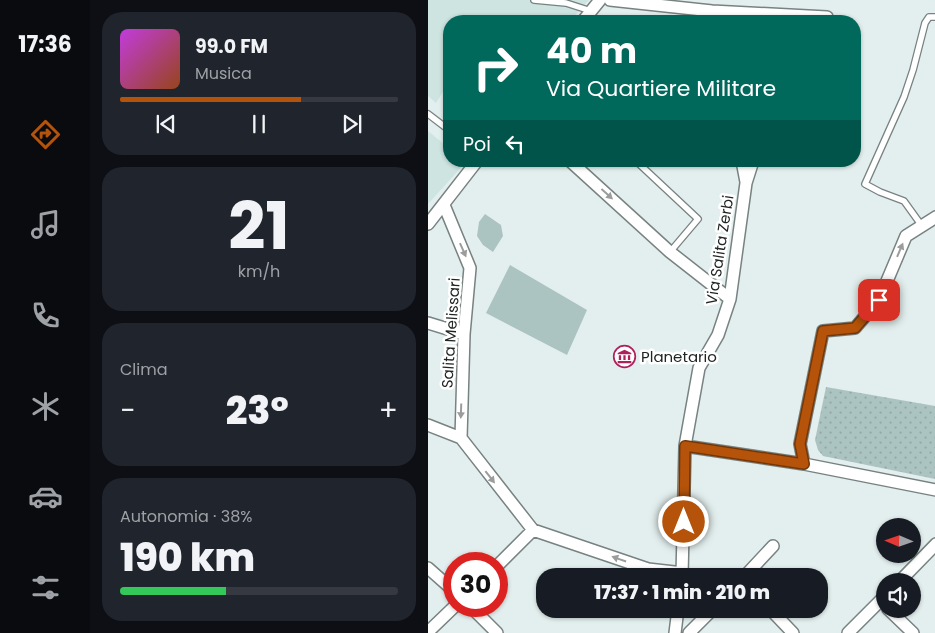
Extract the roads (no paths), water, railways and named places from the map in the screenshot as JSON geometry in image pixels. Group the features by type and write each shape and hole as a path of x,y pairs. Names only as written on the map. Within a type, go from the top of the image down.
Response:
{"street":[{"path":"589,15 600,0"},
{"path":"610,0 712,11 789,15"},
{"path":"428,224 472,167"},
{"path":"577,167 670,252 730,299"},
{"path":"743,167 746,183"},
{"name":"Via Salita Zerbi","path":"683,568 685,446 699,368 718,335 730,299 746,183 750,167"},
{"name":"Salita Melissari","path":"444,205 470,268 464,334 460,438"},
{"path":"804,464 800,444 823,331 855,328 879,300 906,236 936,216"},
{"path":"428,323 464,334"},
{"path":"428,425 460,438 533,530 645,568"},
{"path":"685,446 804,464 936,490"},
{"path":"508,555 533,530"},
{"path":"908,573 936,544"},
{"path":"752,568 773,546"},
{"path":"428,568 443,581"},
{"path":"848,633 876,610"},
{"path":"428,632 444,617"},
{"path":"481,617 497,633"},
{"path":"674,633 676,618"},
{"path":"689,633 704,618"},
{"path":"779,618 793,633"},
{"path":"898,618 913,633"}],"lane":[{"path":"534,0 566,3 583,15"},
{"path":"922,226 904,201 865,184 904,97 914,70 925,23 929,18 936,17"},
{"path":"428,114 443,125"},
{"path":"642,167 698,219 670,252"}],"place":[{"name":"Planetario","path":"625,357"}]}
